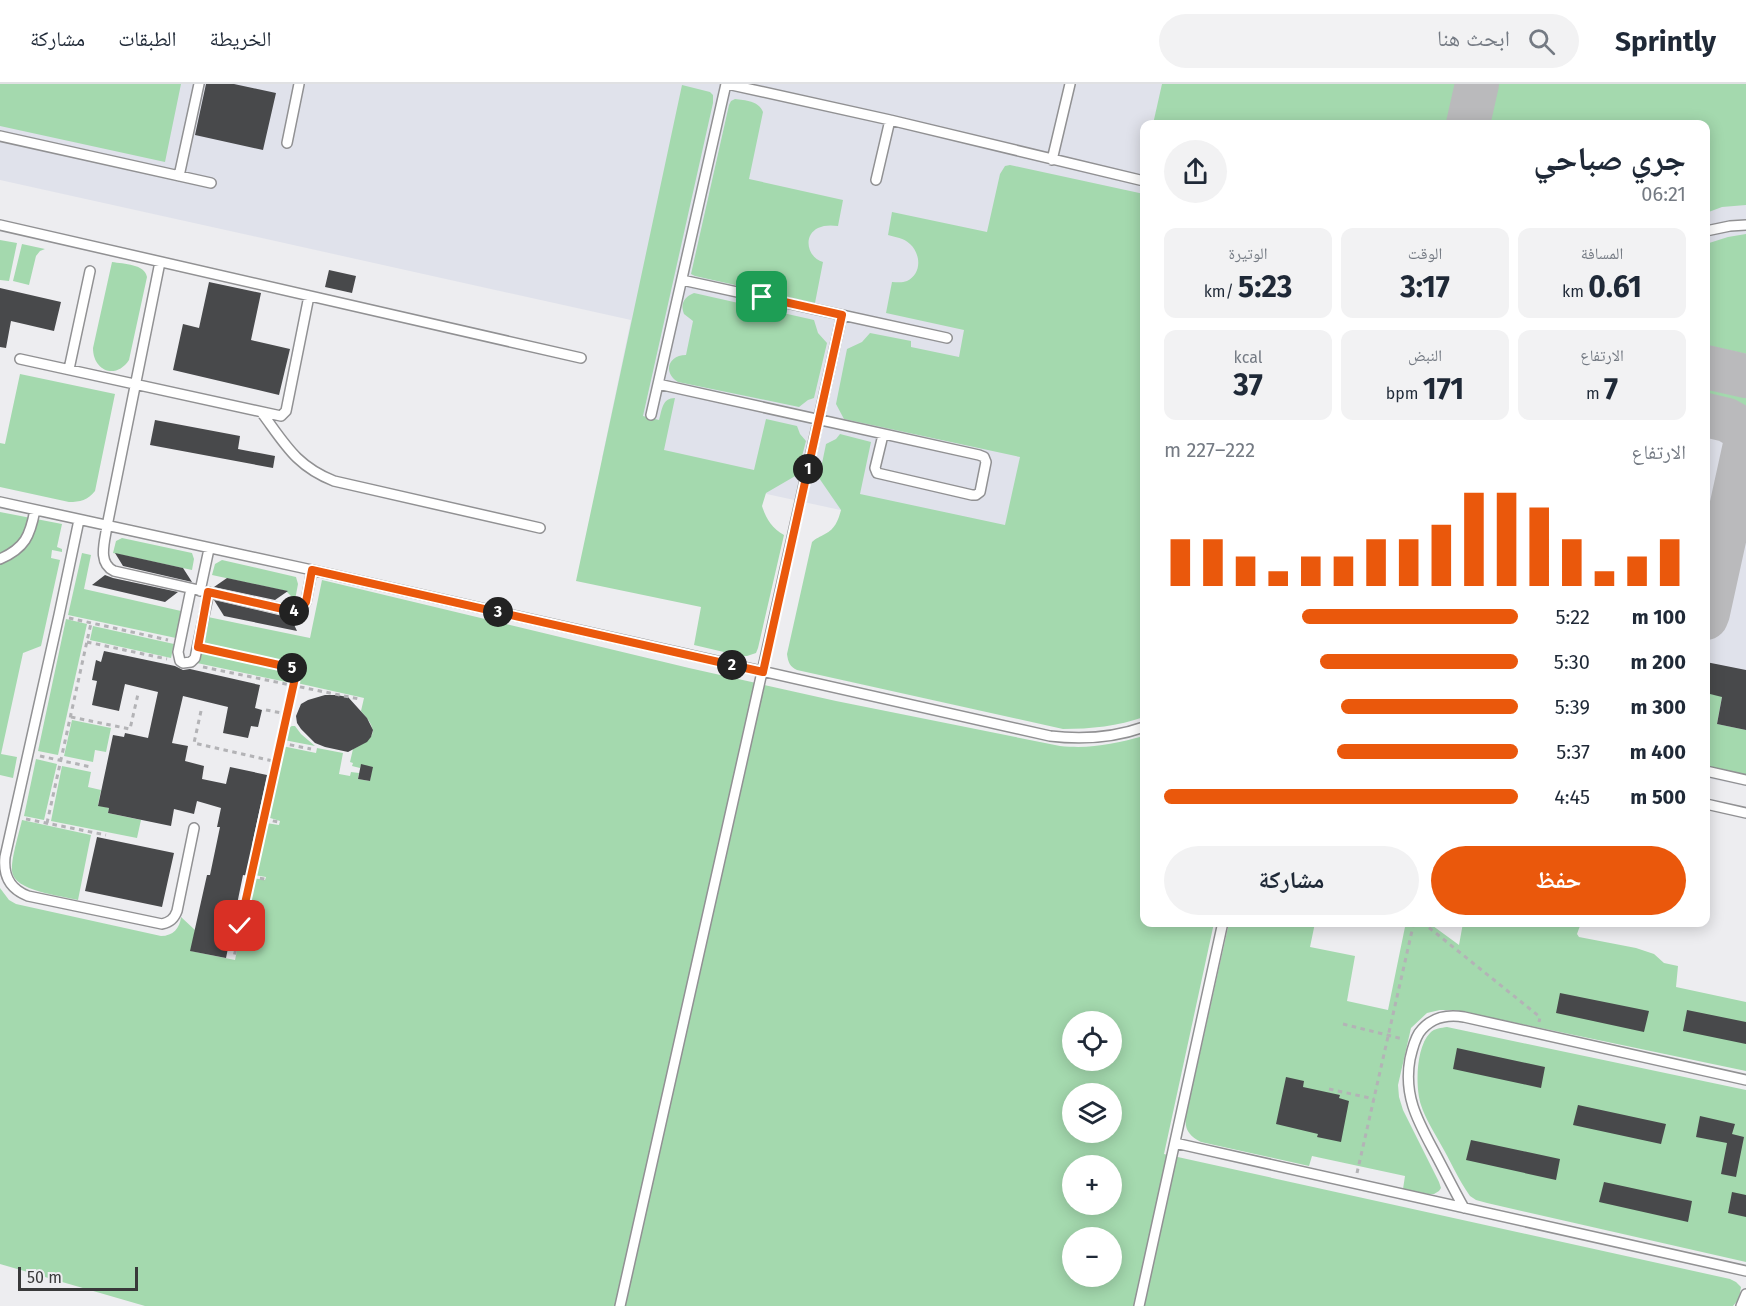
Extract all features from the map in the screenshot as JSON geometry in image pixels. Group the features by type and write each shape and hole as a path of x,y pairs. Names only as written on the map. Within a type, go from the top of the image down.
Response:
{"lane":[{"path":"179,176 199,84"},
{"path":"287,143 299,84"},
{"path":"651,415 726,84 890,120 1140,180"},
{"path":"1052,160 1070,84"},
{"path":"876,180 890,120"},
{"path":"0,136 211,183"},
{"path":"0,225 581,358"},
{"path":"1710,230 1746,225"},
{"path":"160,262 106,526 104,561 109,569 296,612 306,602 312,570"},
{"path":"69,369 90,271"},
{"path":"682,280 947,338"},
{"path":"20,358 281,416 286,411 309,296"},
{"path":"620,1306 842,315"},
{"path":"658,384 984,457 986,462 980,492 972,495 877,473 875,468 882,435"},
{"path":"262,413 295,458 307,468 334,481 540,528"},
{"path":"0,502 1050,736 1072,739 1093,738 1115,736 1140,728"},
{"path":"0,559 18,550 25,541 35,510"},
{"path":"79,520 60,615 14,816 4,867 6,877 19,892 28,896 162,924 169,923 177,911 194,828"},
{"path":"200,590 198,647 195,658 185,663 178,656 180,643 200,590 209,549"},
{"path":"1710,772 1746,780"},
{"path":"1710,805 1746,813"},
{"path":"1139,1306 1222,927"},
{"path":"1464,1208 1412,1106 1408,1073 1414,1042 1430,1022 1447,1016 1464,1017 1746,1080"},
{"path":"1175,1143 1746,1271"},
{"path":"1741,1306 1746,1293"}],"path":[{"path":"60,615 180,643"},
{"path":"47,823 91,623"},
{"path":"87,642 360,699"},
{"path":"198,647 297,669 234,957"},
{"path":"70,717 130,729 138,694"},
{"path":"266,710 287,714"},
{"path":"201,711 194,743 277,762"},
{"path":"281,743 311,749"},
{"path":"28,753 91,767"},
{"path":"14,816 106,836"},
{"path":"264,819 278,822"},
{"path":"251,877 265,879"},
{"path":"240,926 253,928"},
{"path":"1355,1184 1413,927"},
{"path":"1428,927 1540,1017 1537,1033"},
{"path":"1343,1024 1414,1042"},
{"path":"1329,1089 1374,1099"}],"shaded area":[{"path":"0,84 1746,84 1746,786 1710,779 1710,120 1140,120 1140,533 1001,545 602,458 631,320 0,180"}],"green space":[{"path":"0,84 181,84 165,162 0,126"},
{"path":"1162,84 1460,84 1451,120 1154,120"},
{"path":"1498,84 1746,84 1746,205 1722,207 1710,212 1710,120 1490,120"},
{"path":"682,85 710,92 713,95 713,103 643,416 659,420 665,402 675,398 664,450 754,470 766,419 797,426 806,441 797,475 766,493 762,506 770,523 784,535 758,648 756,653 747,656 694,645 701,607 576,581"},
{"path":"735,99 755,103 763,112 749,179 843,200 838,226 820,227 810,236 811,252 823,262 815,303 691,274 729,105"},
{"path":"1010,165 1140,193 1140,718 1114,725 1063,729 797,670 791,666 787,657 812,542 834,527 841,510 819,478 826,444 840,434 871,442 860,494 1005,525 1020,457 844,419 836,404 847,349 862,342 870,333 911,341 911,347 959,357 964,330 886,313 892,282 905,282 912,278 918,264 914,248 910,244 888,235 892,212 987,232 1000,174 1005,166"},
{"path":"1746,234 1746,354 1710,346 1710,243"},
{"path":"0,240 17,243 9,281 0,280"},
{"path":"22,244 45,249 36,256 29,285 13,281"},
{"path":"112,262 138,267 147,277 129,360 118,370 112,371 101,367 94,356 93,348"},
{"path":"694,293 814,320 818,333 827,343 814,398 799,407 678,382 673,378 670,374 670,365 675,358 686,355 693,321 684,314 683,304 685,299"},
{"path":"20,374 115,394 95,491 87,498 69,502 0,487 0,443 5,444"},
{"path":"1710,388 1746,396 1746,410 1710,402"},
{"path":"0,512 62,524 57,547 62,549 62,552 52,550 51,558 60,560 41,646 23,653 1,754 17,757 13,778 0,775"},
{"path":"122,538 192,553 194,559 192,570 113,553 116,541"},
{"path":"82,553 91,555 84,589 181,611 176,638 68,615"},
{"path":"222,560 296,577 298,584 295,600 287,591 212,575 215,564"},
{"path":"322,580 689,668 836,701 1060,746 1102,745 1140,737 1140,927 1213,927 1164,1154 1730,1279 1741,1287 1739,1299 1733,1306 145,1306 0,1264 0,888 9,900 16,904 161,936 175,931 181,917 195,930 191,951 235,960 242,927 254,930 255,926 243,924 253,878 265,880 266,877 254,875 266,823 279,825 280,821 267,817 282,746 316,753 317,748 343,753 339,774 350,776 351,772 359,773 358,779 370,781 372,767 361,765 360,768 352,766 353,763 350,762 353,749 366,741 372,733 371,724 361,711 364,698 297,683 300,667 202,645 208,617 310,638"},
{"path":"66,619 87,624 58,755 38,751"},
{"path":"93,626 174,644 171,658 90,640"},
{"path":"200,649 294,670 291,683 197,663"},
{"path":"1710,694 1722,696 1717,724 1746,730 1746,776 1710,768"},
{"path":"72,720 111,728 106,752 95,750 93,762 64,756"},
{"path":"295,726 315,746 284,740 286,729"},
{"path":"36,759 57,764 44,820 24,816"},
{"path":"62,766 91,772 88,787 101,790 98,805 109,808 108,813 141,820 137,838 51,821"},
{"path":"22,820 91,835 78,900 39,892 14,878 13,860"},
{"path":"1228,927 1314,927 1310,947 1355,956 1347,1001 1388,1010 1405,927 1434,927 1459,945 1462,927 1580,927 1577,934 1579,937 1636,948 1654,954 1664,963 1678,966 1676,987 1746,1002 1746,1071 1455,1010 1440,1010 1427,1013 1411,1028 1398,1085 1403,1110 1441,1188 1434,1194 1403,1189 1405,1176 1312,1156 1309,1166 1201,1142 1190,1135 1186,1125 1186,1116"},
{"path":"1447,1027 1746,1090 1746,1262 1487,1203 1470,1196 1427,1119 1419,1097 1419,1057 1425,1039 1432,1031"}],"building":[{"path":"206,84 234,84 276,93 263,150 195,135"},
{"path":"329,270 356,276 352,293 325,287"},
{"path":"209,282 261,293 251,340 290,349 279,395 173,370 183,324 199,328"},
{"path":"0,288 61,302 54,331 11,321 6,348 0,347"},
{"path":"155,420 240,436 238,449 275,456 273,468 150,445"},
{"path":"115,553 183,568 192,582 123,566"},
{"path":"105,575 178,592 165,602 92,585"},
{"path":"227,578 288,591 275,600 214,587"},
{"path":"214,600 291,618 297,631 224,616"},
{"path":"104,651 260,685 255,708 262,710 258,727 251,726 248,738 223,733 228,707 183,696 172,743 188,746 185,761 204,766 202,779 226,784 230,767 267,775 252,845 256,846 249,876 243,875 226,958 190,951 207,875 210,875 220,827 217,827 221,808 197,801 194,814 174,809 171,826 108,813 109,808 98,806 113,735 124,737 125,733 148,738 158,692 125,684 119,711 92,705 97,681 92,680 96,660 101,662"},
{"path":"1710,663 1746,670 1746,730 1717,724 1722,697 1710,694"},
{"path":"325,695 348,697 367,718 373,730 367,742 348,752 315,743 301,729 296,716 301,704"},
{"path":"361,764 373,767 370,781 358,779"},
{"path":"97,837 174,853 162,907 85,891"},
{"path":"1560,993 1649,1011 1644,1032 1556,1013"},
{"path":"1687,1010 1746,1022 1746,1044 1683,1031"},
{"path":"1457,1048 1545,1067 1541,1088 1453,1069"},
{"path":"1286,1077 1304,1081 1303,1087 1340,1095 1339,1098 1349,1101 1341,1142 1276,1124"},
{"path":"1578,1105 1666,1124 1661,1144 1573,1125"},
{"path":"1700,1116 1735,1124 1732,1134 1744,1137 1736,1177 1721,1174 1727,1143 1696,1137"},
{"path":"1471,1140 1560,1159 1556,1180 1466,1160"},
{"path":"1604,1182 1692,1201 1688,1222 1599,1202"},
{"path":"1732,1192 1746,1195 1746,1217 1728,1213"}],"taxiway":[{"path":"1469,120 1477,84"},
{"path":"1710,368 1746,376"},
{"path":"1710,416 1727,420 1739,427 1746,440 1710,604"}],"route":[{"path":"240,926 297,669 198,647 208,592 296,612 306,602 312,570 763,672 842,315 762,297"}]}
